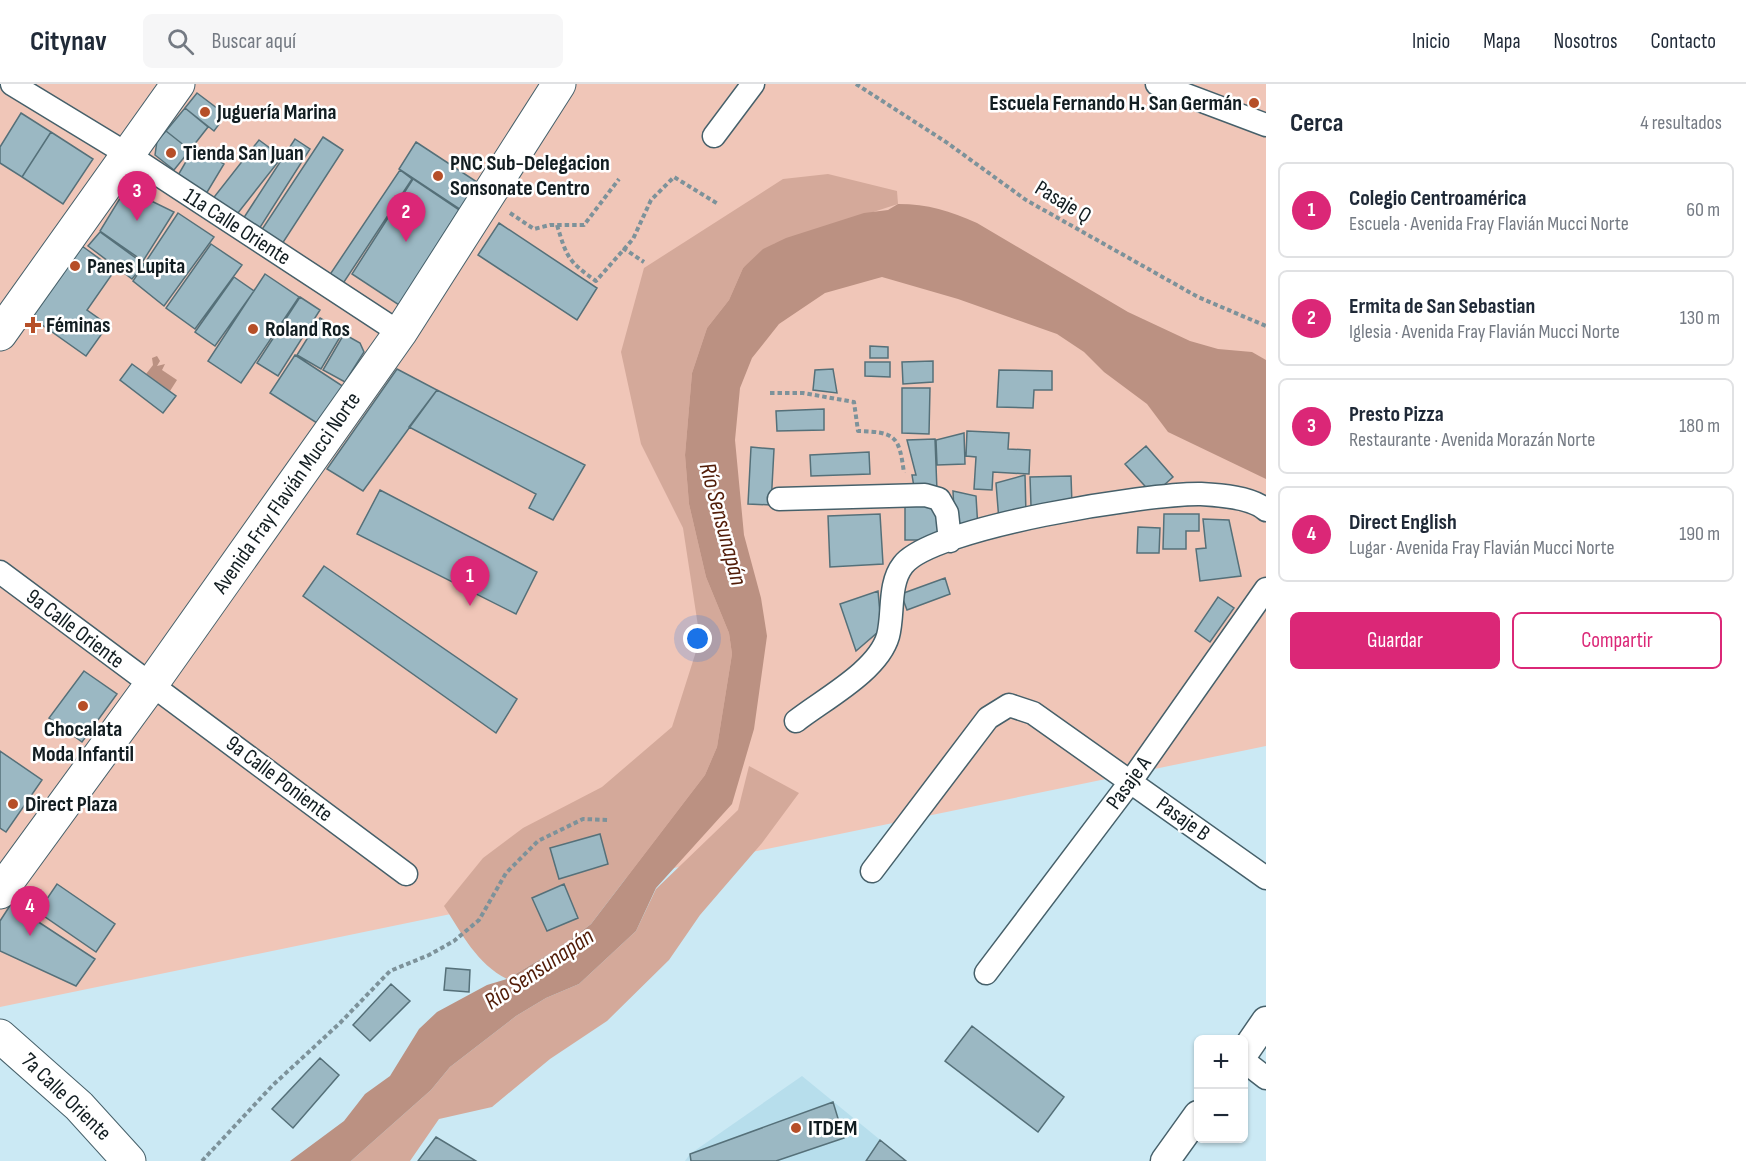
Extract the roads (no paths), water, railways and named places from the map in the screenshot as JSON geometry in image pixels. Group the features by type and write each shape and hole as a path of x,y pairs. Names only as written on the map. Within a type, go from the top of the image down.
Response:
{"main road":[{"path":"0,334 178,84"},
{"name":"Avenida Fray Flavián Mucci Norte","path":"0,892 151,685 400,333 559,84"},
{"name":"7a Calle Oriente","path":"0,1036 80,1106 129,1161"}],"street":[{"name":"11a Calle Oriente","path":"12,84 128,154 400,333"},
{"path":"714,135 753,84"},
{"path":"1157,84 1266,125"},
{"path":"796,721 824,699 849,684 875,657 887,637 894,587 903,565 922,551 1001,525 1074,508 1199,494 1229,497 1266,510"},
{"path":"779,499 925,495 939,499 947,513 950,541"},
{"name":"9a Calle Oriente","path":"0,572 151,685"},
{"name":"Pasaje A","path":"986,973 1131,781 1266,589"},
{"name":"9a Calle Poniente","path":"151,685 406,874"},
{"name":"Pasaje B","path":"872,871 988,718 1009,705 1033,712 1266,878"},
{"path":"1248,1047 1266,1021"},
{"path":"1248,1064 1266,1078"},
{"path":"1165,1161 1194,1120"}],"water":[{"name":"Río Sensunapán","path":"898,204 929,207 977,223 1128,312 1190,341 1218,349 1252,352 1266,360 1266,479 1168,432 1147,404 1104,372 1084,352 1057,334 958,299 882,277 825,293 779,324 752,358 740,388 735,440 744,535 761,598 767,636 754,729 732,804 656,888 636,931 579,984 546,998 516,1016 450,1067 431,1090 351,1161 290,1161 344,1121 365,1094 390,1076 419,1029 437,1012 487,985 507,979 559,948 591,924 705,775 717,747 732,654 729,633 706,577 689,504 685,455 692,373 707,328 729,300 743,268 763,249 786,238 864,213 888,210"},
{"path":"157,356 160,361 157,366 165,364 162,370 177,380 170,391 146,374 153,365 152,358"}],"place":[{"name":"Escuela Fernando H. San Germán","path":"1254,103"},
{"name":"Juguería Marina","path":"205,112"},
{"name":"Tienda San Juan","path":"171,153"},
{"name":"PNC Sub-Delegacion Sonsonate Centro","path":"438,176"},
{"name":"Presto Pizza","path":"137,221"},
{"name":"Ermita de San Sebastian","path":"406,242"},
{"name":"Panes Lupita","path":"75,266"},
{"name":"Féminas","path":"33,325"},
{"name":"Roland Ros","path":"253,329"},
{"name":"Colegio Centroamérica","path":"470,606"},
{"name":"Chocalata Moda Infantil","path":"83,706"},
{"name":"Direct Plaza","path":"13,804"},
{"name":"Direct English","path":"30,936"},
{"name":"ITDEM","path":"796,1128"}]}
